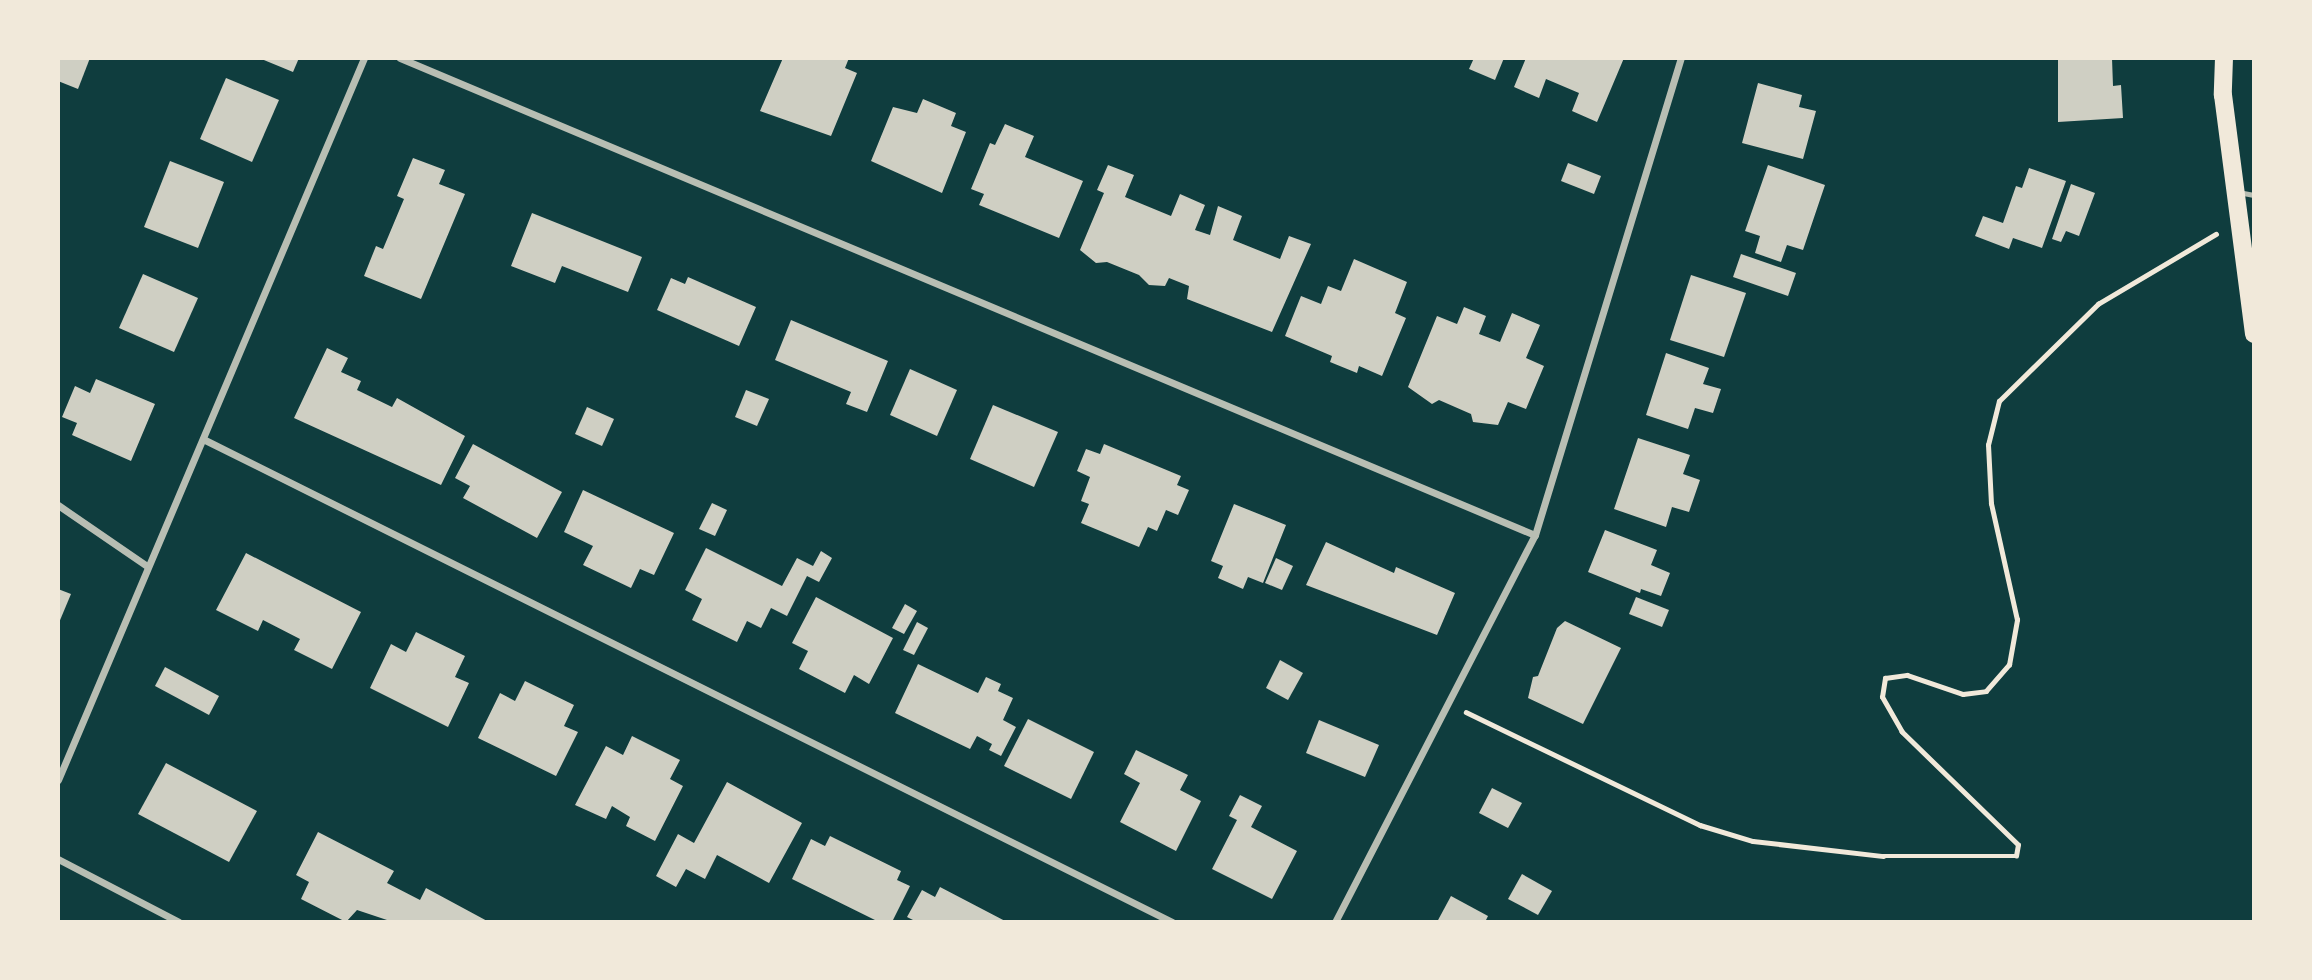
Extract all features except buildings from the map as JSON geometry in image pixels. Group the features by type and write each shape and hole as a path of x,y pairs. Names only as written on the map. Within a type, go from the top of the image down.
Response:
{"main road":[{"path":"2224,58 2224,94 2254,334"}],"street":[{"path":"58,780 364,58"},
{"path":"400,58 1535,536"},
{"path":"1335,922 1535,536 1681,58"},
{"path":"203,439 1172,922"},
{"path":"58,505 147,566"},
{"path":"58,859 179,922"}],"lane":[{"path":"2235,191 2254,195"}],"path":[{"path":"1447,703 1700,825 1753,841 1883,856 2016,856 2018,845 1902,732 1882,697 1885,678 1907,675 1963,694 1986,691 2009,666 2017,620 1991,504 1987,445 1999,401 2098,304 2170,258 2239,223"}]}
